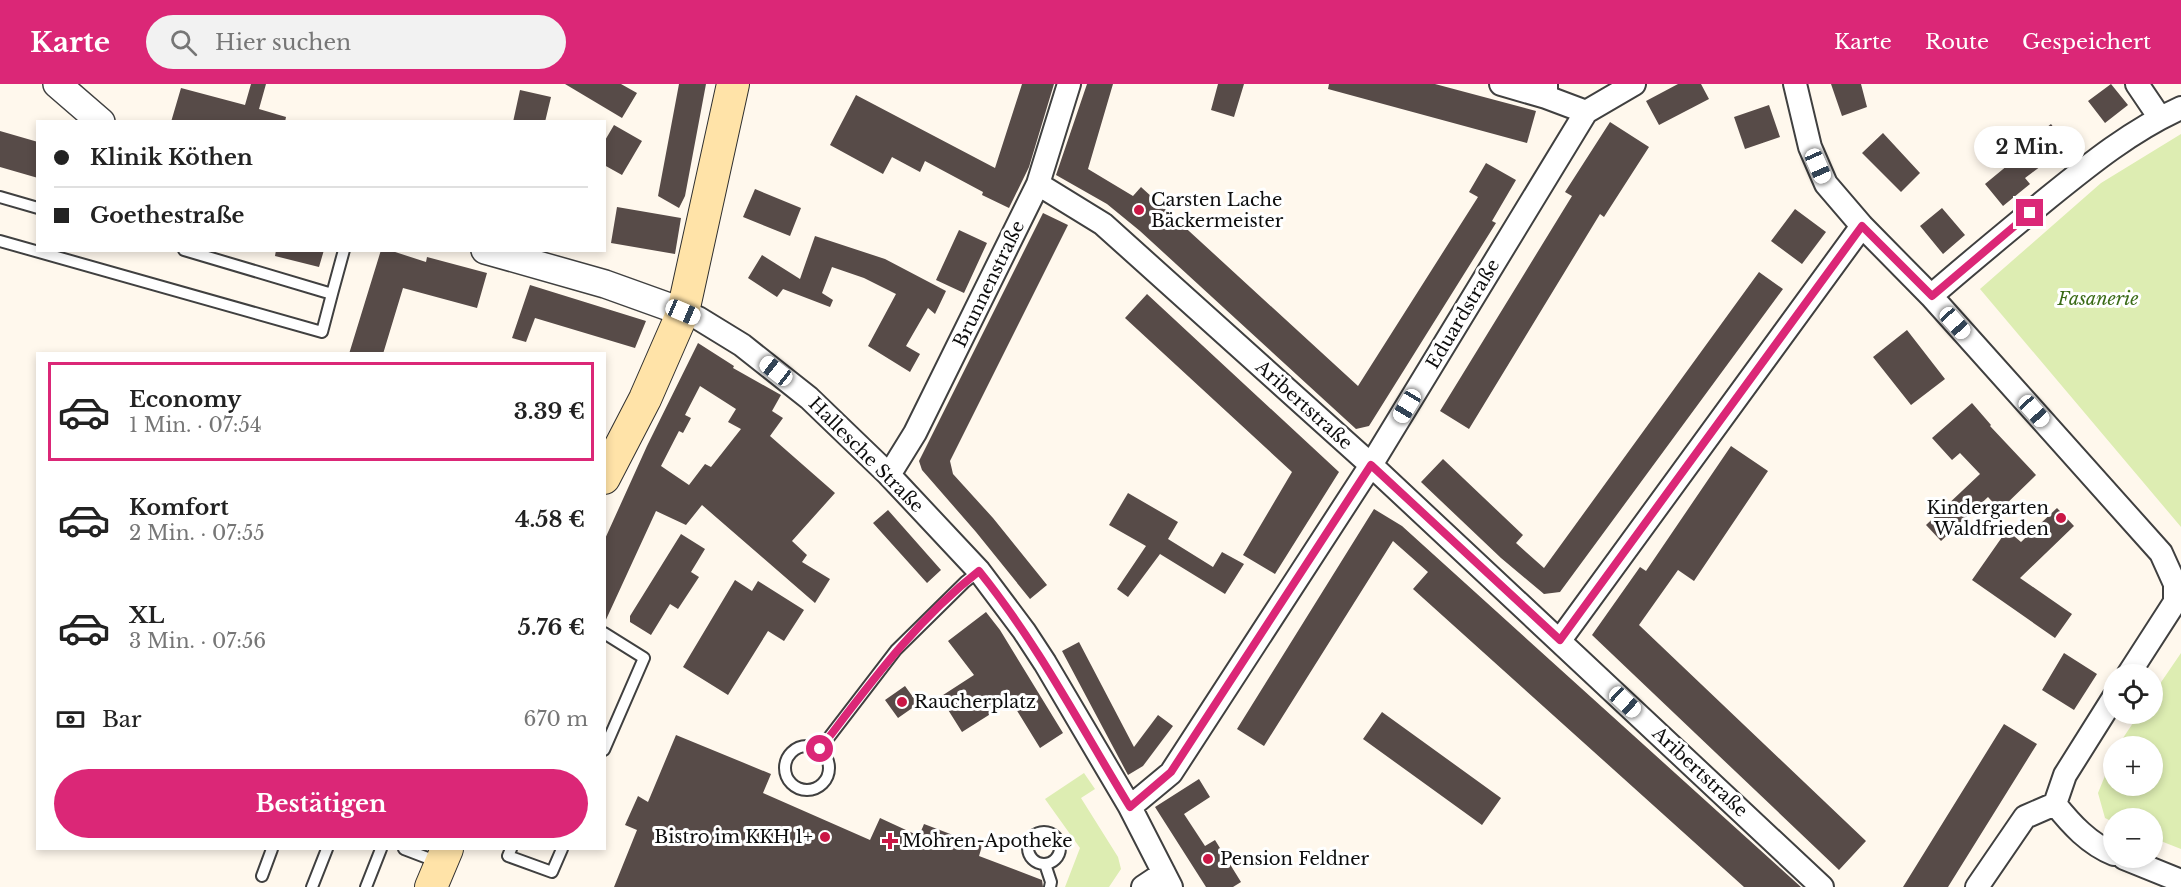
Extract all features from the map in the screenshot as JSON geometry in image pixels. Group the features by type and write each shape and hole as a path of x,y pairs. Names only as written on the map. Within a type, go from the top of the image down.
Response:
{"main road":[{"path":"606,474 645,399 683,312 733,84"}],"street":[{"path":"57,84 99,120"},
{"name":"Brunnenstraße","path":"889,475 915,433 1038,184 1069,84"},
{"path":"1501,84 1546,90 1586,112 1634,84"},
{"path":"1795,84 1810,147 1826,184 1862,226 1932,296 2161,553 2175,584 2175,602 2135,664"},
{"path":"2137,84 2160,117"},
{"path":"1932,296 1977,256 2101,156 2160,117 2181,108"},
{"name":"Eduardstraße","path":"1130,807 1171,772 1371,465 1586,112"},
{"name":"Aribertstraße","path":"1038,184 1103,224 1371,465 1822,887"},
{"path":"1560,640 1862,226"},
{"path":"492,252 605,284 683,312"},
{"name":"Hallesche Straße","path":"683,312 698,318 742,345 809,398 889,475 979,571 1035,647 1130,807 1167,880"},
{"path":"1977,887 2025,817 2055,804 2065,775 2103,715"},
{"path":"2055,804 2074,827 2103,849"},
{"path":"2149,868 2181,881"},
{"path":"1143,887 1167,880"}],"lane":[{"path":"0,197 36,207"},
{"path":"0,241 36,251"},
{"path":"39,252 322,332 343,252"},
{"path":"191,252 332,294"},
{"path":"820,749 896,650 979,571"},
{"path":"606,634 644,658 606,745"},
{"path":"813,746 820,749 828,759 829,774 821,785 810,790 798,788 789,781 785,769 787,758 797,747 813,746"},
{"path":"262,876 272,850"},
{"path":"312,887 327,850"},
{"path":"366,887 381,850"},
{"path":"406,850 439,866"},
{"path":"511,850 508,856 552,872 562,850"},
{"path":"1045,864 1051,882 1050,887"}],"green space":[{"name":"Fasanerie","path":"2181,134 2181,527 1980,289 2101,183"},
{"path":"2181,653 2181,849 2163,842 2163,808 2103,808 2103,811 2098,793 2103,781 2103,796 2163,796 2163,736 2124,736 2132,724 2163,724 2163,679"},
{"path":"1084,773 1095,789 1081,798 1118,857 1121,869 1109,887 1065,887 1080,848 1045,799"}],"building":[{"path":"251,84 266,84 259,109 286,117 285,120 172,120 181,88 245,105"},
{"path":"565,84 621,84 637,93 622,118"},
{"path":"679,84 706,84 685,196 679,208 658,196"},
{"path":"1022,84 1054,84 1029,167 1009,208 982,195 983,192 925,161 920,172 892,157 883,174 830,145 856,95 995,168"},
{"path":"1087,84 1113,84 1088,169 1133,196 1141,187 1358,386 1478,197 1469,192 1486,163 1516,180 1492,221 1496,223 1369,426 1356,429 1140,231 1107,204 1056,175"},
{"path":"1218,84 1244,84 1234,117 1211,110"},
{"path":"1329,84 1435,84 1536,111 1527,143 1328,89"},
{"path":"1678,84 1701,84 1709,99 1659,125 1646,101"},
{"path":"1831,84 1861,84 1867,107 1842,116"},
{"path":"2111,84 2128,105 2105,123 2088,101"},
{"path":"520,90 551,97 545,120 513,120"},
{"path":"1769,105 1780,137 1745,149 1734,117"},
{"path":"1610,122 1649,147 1604,217 1600,214 1469,429 1440,411 1572,196 1565,192"},
{"path":"2051,124 2068,146 2025,178 2030,184 2003,206 1985,184 2031,146 2028,142"},
{"path":"614,125 642,141 622,175 606,166 606,139"},
{"path":"0,131 36,141 36,177 0,167"},
{"path":"1883,133 1920,173 1901,192 1862,153"},
{"path":"755,189 801,208 790,236 743,217"},
{"path":"617,207 681,218 675,254 611,243"},
{"path":"1942,208 1965,235 1943,254 1920,226"},
{"path":"1795,209 1826,232 1802,264 1771,241"},
{"path":"1043,213 1068,225 950,461 953,474 993,518 1047,585 1030,599 922,470 919,461"},
{"path":"959,230 987,243 964,293 936,280"},
{"path":"815,236 885,259 946,291 935,314 928,308 906,346 920,354 910,372 868,346 896,294 864,278 832,267 822,293 833,300 830,307 783,289 777,297 748,278 762,255 800,279"},
{"path":"276,252 323,252 319,267 275,256"},
{"path":"380,252 395,252 426,262 427,257 487,273 477,308 403,288 384,352 350,352"},
{"path":"1759,272 1783,289 1560,592 1544,594 1501,558 1421,482 1443,459 1523,535 1516,543 1544,568"},
{"path":"530,285 646,321 635,348 535,318 526,342 512,338"},
{"path":"1147,294 1339,472 1275,574 1243,555 1292,472 1125,318"},
{"path":"1907,330 1945,379 1911,405 1873,357"},
{"path":"698,343 734,366 733,368 781,395 772,411 783,418 770,436 835,493 792,541 807,555 802,562 830,579 815,603 702,505 686,525 656,511 606,620 606,537 647,446","holes":["700,386 736,409 728,422 741,429 711,467 705,464 689,485 661,466 679,431 683,433 691,418 685,415"]},
{"path":"1972,403 1990,426 2036,475 2000,510 1988,497 1941,541 1926,525 1980,474 1960,453 1952,460 1932,438"},
{"path":"1731,446 1768,471 1694,581 1678,570 1639,625 1866,841 1839,870 1592,635 1640,567 1646,571"},
{"path":"1128,493 1178,522 1168,539 1213,567 1222,552 1244,564 1225,594 1160,554 1128,597 1117,589 1146,546 1109,525"},
{"name":"Kindergarten Waldfrieden","path":"2057,508 2074,526 2020,578 2072,614 2055,638 1972,580 2007,530 2021,542"},
{"path":"1374,509 1402,526 1801,887 1744,887 1413,589 1428,572 1393,541 1264,746 1237,729"},
{"path":"888,510 941,570 927,583 873,523"},
{"path":"681,534 705,549 691,572 699,577 678,609 670,604 651,635 630,622 630,616"},
{"path":"735,580 752,591 758,581 804,610 784,641 768,631 728,695 683,667"},
{"path":"986,612 1000,630 1063,733 1040,748 1011,701 962,732 940,697 974,675 948,641"},
{"path":"1079,642 1134,747 1158,715 1173,726 1143,766 1128,775 1062,651"},
{"path":"2064,653 2097,674 2074,710 2042,690"},
{"name":"Raucherplatz","path":"905,686 918,704 898,718 885,700"},
{"path":"1382,712 1501,798 1482,825 1363,739"},
{"path":"2004,724 2037,744 1948,887 1903,887"},
{"path":"676,735 771,774 763,793 870,840 880,818 919,836 924,824 982,846 979,856 1042,880 1043,887 614,887 637,830 625,825 638,796 648,802"},
{"path":"1199,779 1210,797 1184,814 1205,846 1215,840 1241,882 1233,887 1206,887 1155,807"}],"place":[{"name":"Carsten Lache Bäckermeister","path":"1139,210"},
{"name":"Kindergarten Waldfrieden","path":"2061,518"},
{"name":"Raucherplatz","path":"902,702"},
{"name":"Bistro im KKH 1+","path":"825,837"},
{"name":"Mohren-Apotheke","path":"890,841"},
{"name":"Pension Feldner","path":"1208,859"}],"route":[{"path":"820,749 896,650 979,571 1035,647 1130,807 1171,772 1371,465 1560,640 1862,226 1932,296 2030,213"}]}
